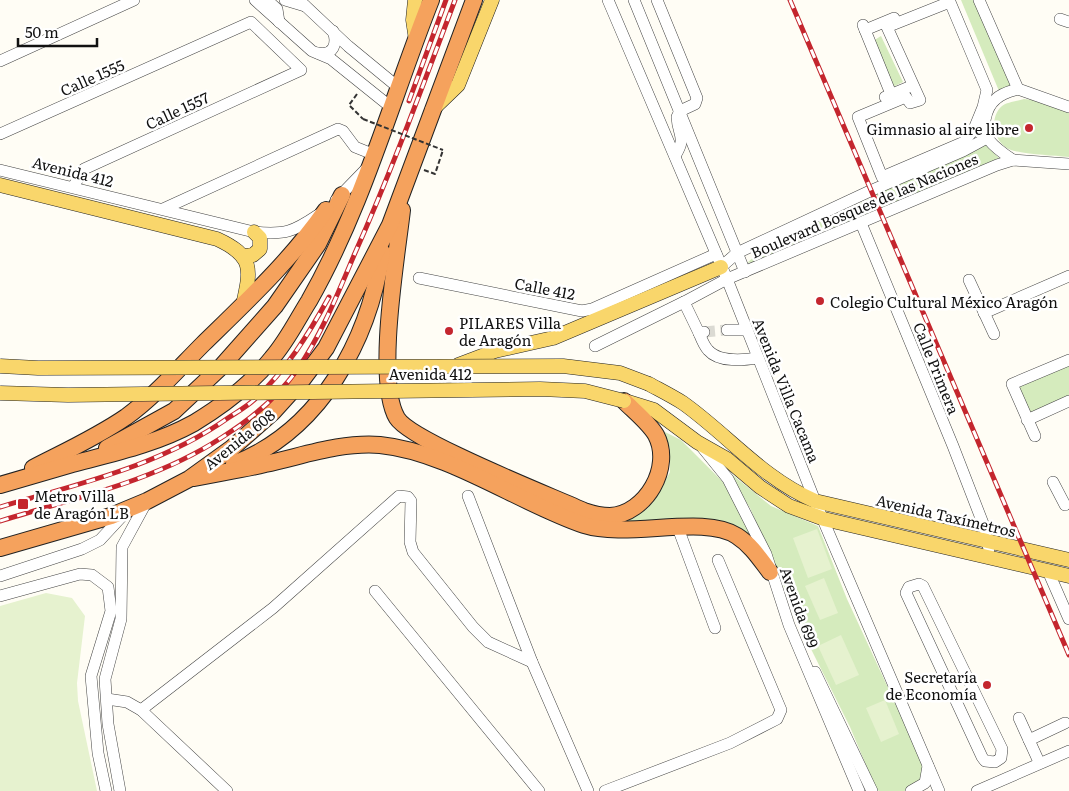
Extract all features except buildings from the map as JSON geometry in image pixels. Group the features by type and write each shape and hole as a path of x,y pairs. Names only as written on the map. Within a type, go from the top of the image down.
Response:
{"highway":[{"path":"2,485 72,464 121,452 160,439 194,422 252,378 272,358 288,336 320,280 350,219 374,159 431,0"},
{"path":"189,479 246,459 274,442 312,408 335,380 354,348 369,309 387,231 474,0"},
{"path":"404,188 388,335 388,371 392,406 398,419 410,429 440,446 584,511 598,516 612,516 627,512 640,503 655,484 662,458 656,435 624,401"},
{"path":"72,464 114,444 174,411 221,367 275,306 318,244 342,195"},
{"path":"2,485 126,416 149,398 262,288 305,240 326,210"},
{"name":"Avenida 608","path":"0,548 147,501 189,479 239,442 273,412 302,380 326,348 387,231"},
{"path":"189,479 264,464 329,448 379,445 410,450 466,472 584,525 610,530 713,526 736,535 752,549 770,572"}],"main road":[{"path":"416,0 413,20 416,40"},
{"path":"432,111 458,85 492,0"},
{"path":"0,185 217,239 232,246 244,256 249,280 243,305"},
{"path":"244,256 253,255 260,249 260,238 254,232"},
{"path":"458,365 495,351 553,338 721,267"},
{"name":"Avenida 412","path":"0,366 48,368 562,366 620,373 649,384 682,402 775,480 796,493 815,501"},
{"name":"Avenida 412","path":"0,393 68,395 540,388 585,391 654,410 697,442 727,459 760,487 789,506 824,519"},
{"name":"Avenida Taxímetros","path":"815,501 1069,560"},
{"name":"Avenida Taxímetros","path":"824,519 1069,576"}],"street":[{"path":"0,61 134,0"},
{"path":"255,0 312,51 331,59 392,108"},
{"path":"267,0 276,9 279,22"},
{"path":"285,0 302,3 348,46 399,88"},
{"name":"Avenida Villa Cacama","path":"608,0 721,267 815,501 939,791"},
{"path":"634,0 744,272"},
{"path":"657,0 696,96 695,104 680,111 677,120 683,138 681,147 675,156"},
{"path":"979,0 1018,89"},
{"path":"948,1 996,98 1018,89 1032,92 1069,107"},
{"path":"948,1 987,90 983,107 974,129 964,142 882,177 858,117 906,96 910,103 920,100 887,27 948,1"},
{"path":"891,94 863,27 882,23 948,1"},
{"name":"Calle 1555","path":"0,134 251,22 301,70"},
{"path":"861,111 891,94 911,91 882,23"},
{"path":"312,51 326,54 333,50 336,43 333,31"},
{"path":"331,59 348,46"},
{"name":"Calle 1557","path":"73,187 84,169 301,70"},
{"name":"Boulevard Bosques de las Naciones","path":"996,98 990,107 985,124 987,138 1013,160"},
{"path":"162,209 340,129 355,147 374,159"},
{"name":"Boulevard Bosques de las Naciones","path":"721,267 737,253 870,191 963,151 987,138"},
{"name":"Avenida 412","path":"0,170 254,232 284,233 302,226 326,210 374,159"},
{"name":"Boulevard Bosques de las Naciones","path":"721,267 744,272 997,164 1013,160 1069,164"},
{"name":"Calle Primera","path":"861,223 984,526 989,542 989,558"},
{"path":"594,346 684,302 721,267"},
{"name":"Calle 412","path":"419,278 582,310 592,309 721,267"},
{"path":"984,313 1069,276"},
{"path":"969,280 994,334"},
{"path":"684,302 701,332 708,351 734,360 758,358"},
{"path":"727,330 747,330"},
{"path":"1035,436 1012,384 1069,360"},
{"path":"1027,420 1069,402"},
{"name":"Avenida 699","path":"697,442 728,479 766,554 770,572 802,655 859,791"},
{"path":"1053,482 1064,497"},
{"path":"141,710 273,608 399,496 408,497 411,501 410,542 413,552 473,627 488,642 532,662"},
{"path":"468,496 532,662 588,791"},
{"path":"120,791 108,724 105,679 123,605 122,547 147,501"},
{"path":"0,576 82,549 100,540 130,508"},
{"path":"678,528 715,628"},
{"path":"605,791 730,743 777,719 780,715 781,710 718,560"},
{"path":"1048,571 1069,619"},
{"path":"0,596 80,574 92,575 108,587 111,611 90,676 98,753 106,791"},
{"path":"917,584 923,586 1002,749 1001,758 995,762 985,760 982,757 906,593 909,587 917,584"},
{"path":"375,591 539,791"},
{"path":"802,655 820,678 872,791"},
{"path":"107,699 127,702 141,710 227,791"},
{"path":"1019,718 1039,762"},
{"path":"1029,740 1065,724"},
{"path":"977,791 1039,762 1069,751"},
{"path":"911,791 925,783 928,769 926,760"},
{"path":"995,762 1002,779"}],"path":[{"path":"357,94 349,105 363,119 443,150 434,174"}],"green space":[{"path":"961,0 975,0 1012,87 999,91"},
{"path":"881,36 903,82 893,87 873,41"},
{"path":"1024,99 1043,101 1069,113 1069,157 1018,152 1005,147 1000,142 994,124 998,111 1004,105"},
{"path":"986,145 1001,160 992,161 883,209 876,194 963,157"},
{"path":"869,199 873,212 808,237 758,261 747,263 756,255 797,232"},
{"path":"1069,362 1069,400 1027,418 1014,386"},
{"path":"661,430 681,440 724,483 755,542 744,534 625,524 622,518 647,509 656,498 670,472 670,449"},
{"path":"724,468 771,506 818,526 847,599 927,772 926,780 906,791 879,791 876,789 850,727 810,647 750,508"},
{"path":"817,529 832,569 808,578 793,538"},
{"path":"824,578 838,613 820,620 805,586"},
{"path":"46,593 72,598 85,616 77,683 78,701 97,791 0,791 0,606"},
{"path":"841,635 859,675 836,685 818,646"},
{"path":"885,700 899,734 881,742 866,708"}],"tunnel":[{"path":"704,332 727,330"}],"railway":[{"path":"409,101 446,0"},
{"path":"0,521 114,487 169,466 196,453 232,431 253,416 281,390 306,356 336,298 369,222 455,0"},
{"path":"790,0 1069,655"},
{"path":"0,507 118,472 175,449 202,435 253,401 267,387 305,338 329,297"}],"place":[{"name":"Gimnasio al aire libre","path":"1029,128"},
{"name":"Colegio Cultural México Aragón","path":"820,301"},
{"name":"PILARES Villa de Aragón","path":"449,331"},
{"name":"Metro Villa de Aragón LB","path":"23,504"},
{"name":"Secretaría de Economía","path":"987,685"}]}
